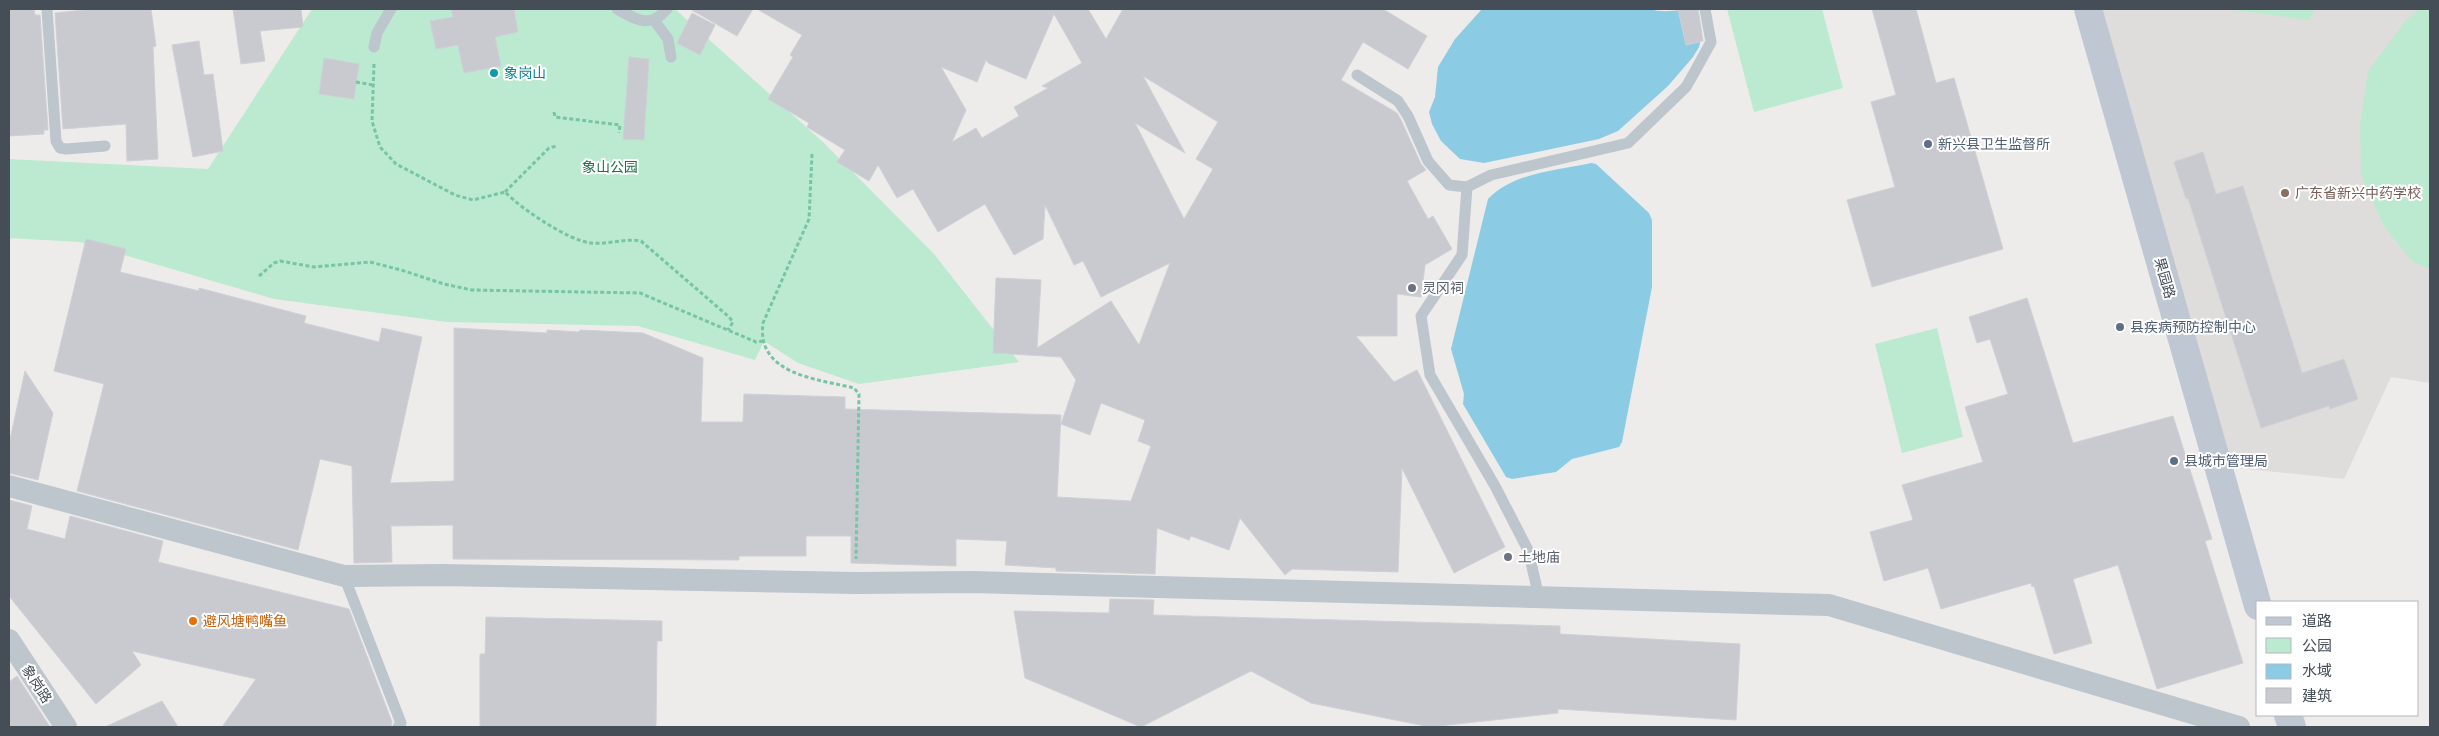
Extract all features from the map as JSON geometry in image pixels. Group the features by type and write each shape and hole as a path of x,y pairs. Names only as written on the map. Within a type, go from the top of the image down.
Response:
{"street":[{"name":"果园路","path":"2088,9 2257,601"},
{"path":"9,486 344,576 443,574 856,583 972,582 1829,605 2239,727"},
{"name":"象岗路","path":"9,640 66,727"}],"lane":[{"path":"47,9 56,141 60,148 66,149 104,146"},
{"path":"374,47 377,33 388,11 391,9"},
{"path":"617,9 638,20 654,20 667,9"},
{"path":"1356,75 1398,101 1408,116 1428,161 1449,184 1467,187 1492,175 1628,143 1686,87 1711,42 1705,9"},
{"path":"654,20 668,39 671,57"},
{"path":"1467,187 1462,255 1421,316 1430,374 1495,486 1528,550 1539,597"},
{"path":"344,576 401,723 398,727"}],"path":[{"path":"374,47 372,121 377,140 396,164 455,195 473,200 505,192 549,148 557,146"},
{"path":"356,82 373,85"},
{"path":"554,112 555,117 620,125 619,133"},
{"path":"812,154 809,219 763,323 764,341 774,361 784,369 854,388 859,394 856,583"},
{"path":"505,192 516,204 550,226 582,241 591,244 641,240 729,317 733,322 728,330"},
{"path":"259,276 274,263 280,261 314,267 370,262 444,284 472,290 640,293 756,342 764,341"}],"shaded area":[{"name":"广东省新兴中药学校","path":"2088,9 2430,9 2430,383 2391,377 2344,479 2218,466"}],"green space":[{"name":"象山公园","path":"312,9 675,9 824,143 934,254 1019,362 859,384 798,363 764,341 755,360 638,326 447,322 274,299 80,242 9,238 9,159 208,169"},
{"path":"1727,9 1822,9 1843,88 1754,112"},
{"path":"2225,9 2315,9 2309,20"},
{"path":"2420,9 2430,9 2430,269 2413,262 2385,228 2361,176 2360,125 2368,71 2406,20"},
{"path":"1937,328 1963,437 1902,453 1875,344"}],"water":[{"path":"1482,9 1651,9 1667,11 1698,9 1702,34 1699,47 1693,57 1668,86 1618,131 1599,139 1484,163 1460,159 1441,141 1432,124 1429,112 1435,97 1438,67 1455,39"},
{"path":"1591,163 1596,164 1649,213 1652,220 1652,287 1622,442 1619,447 1572,459 1556,472 1512,479 1506,477 1463,404 1464,394 1451,349 1488,199 1498,190 1523,178"}],"building":[{"path":"9,9 34,9 35,15 40,15 48,130 44,130 44,134 9,136"},
{"path":"93,9 151,9 156,46 153,47 158,159 127,161 126,124 63,129 55,13"},
{"path":"233,9 301,9 303,27 260,31 265,61 241,64"},
{"path":"451,9 514,9 518,32 495,37 501,66 464,73 458,45 436,49 430,21 453,17"},
{"path":"690,9 753,9 737,36"},
{"path":"757,9 1088,9 1106,39 1123,9 1383,9 1427,36 1408,69 1363,42 1341,80 1397,113 1421,164 1426,170 1407,181 1428,219 1433,216 1452,249 1425,265 1421,297 1397,294 1397,336 1356,336 1394,382 1417,370 1505,547 1454,573 1402,468 1398,572 1292,569 1285,575 1240,518 1229,550 1191,536 1189,540 1157,528 1155,574 1056,571 1056,568 1005,565 1007,541 956,539 956,566 851,563 851,536 806,536 806,556 739,556 739,560 453,559 453,525 391,526 392,562 354,563 352,466 320,459 298,550 77,491 104,384 54,371 86,239 126,249 120,272 199,291 199,288 306,316 304,323 379,342 382,328 422,337 390,483 454,481 454,328 547,333 547,330 579,332 580,330 643,333 703,358 701,422 743,422 744,394 845,397 845,409 1061,415 1057,497 1131,501 1151,446 1138,441 1145,420 1101,403 1090,435 1061,424 1076,380 1061,357 993,353 996,278 1041,280 1037,348 1111,301 1139,345 1170,263 1101,297 1083,261 1074,265 1045,205 1043,239 1014,255 985,204 938,232 913,189 897,198 878,165 869,181 837,162 845,150 807,127 809,123 768,99 793,57 790,55 802,35","holes":["1054,14 1082,63 1042,86 1048,88 1014,107 1019,116 982,138 976,128 952,142 966,110 941,67 977,82 986,60 988,63 1026,79","1143,76 1218,122 1196,159 1213,169 1184,219 1135,123 1185,153"]},
{"path":"1678,9 1698,9 1703,41 1686,45"},
{"name":"新兴县卫生监督所","path":"1872,9 1916,9 1936,83 1954,78 2003,249 1872,287 1847,200 1895,187 1871,102 1896,95"},
{"path":"692,13 715,25 700,55 677,43"},
{"path":"199,41 204,75 213,74 223,151 193,157 172,45"},
{"path":"629,57 649,59 644,140 623,139"},
{"path":"324,58 359,64 354,99 319,94"},
{"path":"2203,152 2216,194 2243,186 2302,373 2344,359 2358,399 2330,409 2329,406 2261,428 2188,198 2186,199 2174,162"},
{"path":"2027,298 2073,443 2173,416 2212,539 2205,541 2243,663 2157,689 2118,565 2073,579 2092,643 2054,654 2034,586 2032,587 2031,583 1941,609 1928,568 1884,581 1870,532 1913,520 1902,485 1983,462 1965,407 2008,394 1990,339 1977,343 1969,317"},
{"path":"25,371 53,413 38,480 9,473 9,444"},
{"name":"避风塘鸭嘴鱼","path":"9,500 32,506 27,529 65,539 70,516 163,541 158,562 349,609 392,722 391,727 222,727 256,679 132,651 141,665 96,704 9,596"},
{"path":"1110,599 1154,600 1153,615 1560,626 1560,634 1740,644 1736,720 1558,709 1558,713 1430,727 1311,703 1251,671 1141,727 1025,678 1014,611 1109,613"},
{"path":"486,617 662,621 662,641 657,641 656,727 480,727 480,654 485,654"},
{"path":"17,676 50,727 9,727 9,682"},
{"path":"162,701 178,727 105,727"}],"place":[{"name":"象岗山","path":"494,73"},
{"name":"新兴县卫生监督所","path":"1928,144"},
{"name":"广东省新兴中药学校","path":"2285,193"},
{"name":"灵冈祠","path":"1412,288"},
{"name":"县疾病预防控制中心","path":"2120,327"},
{"name":"县城市管理局","path":"2174,461"},
{"name":"土地庙","path":"1508,557"},
{"name":"避风塘鸭嘴鱼","path":"193,621"}]}
